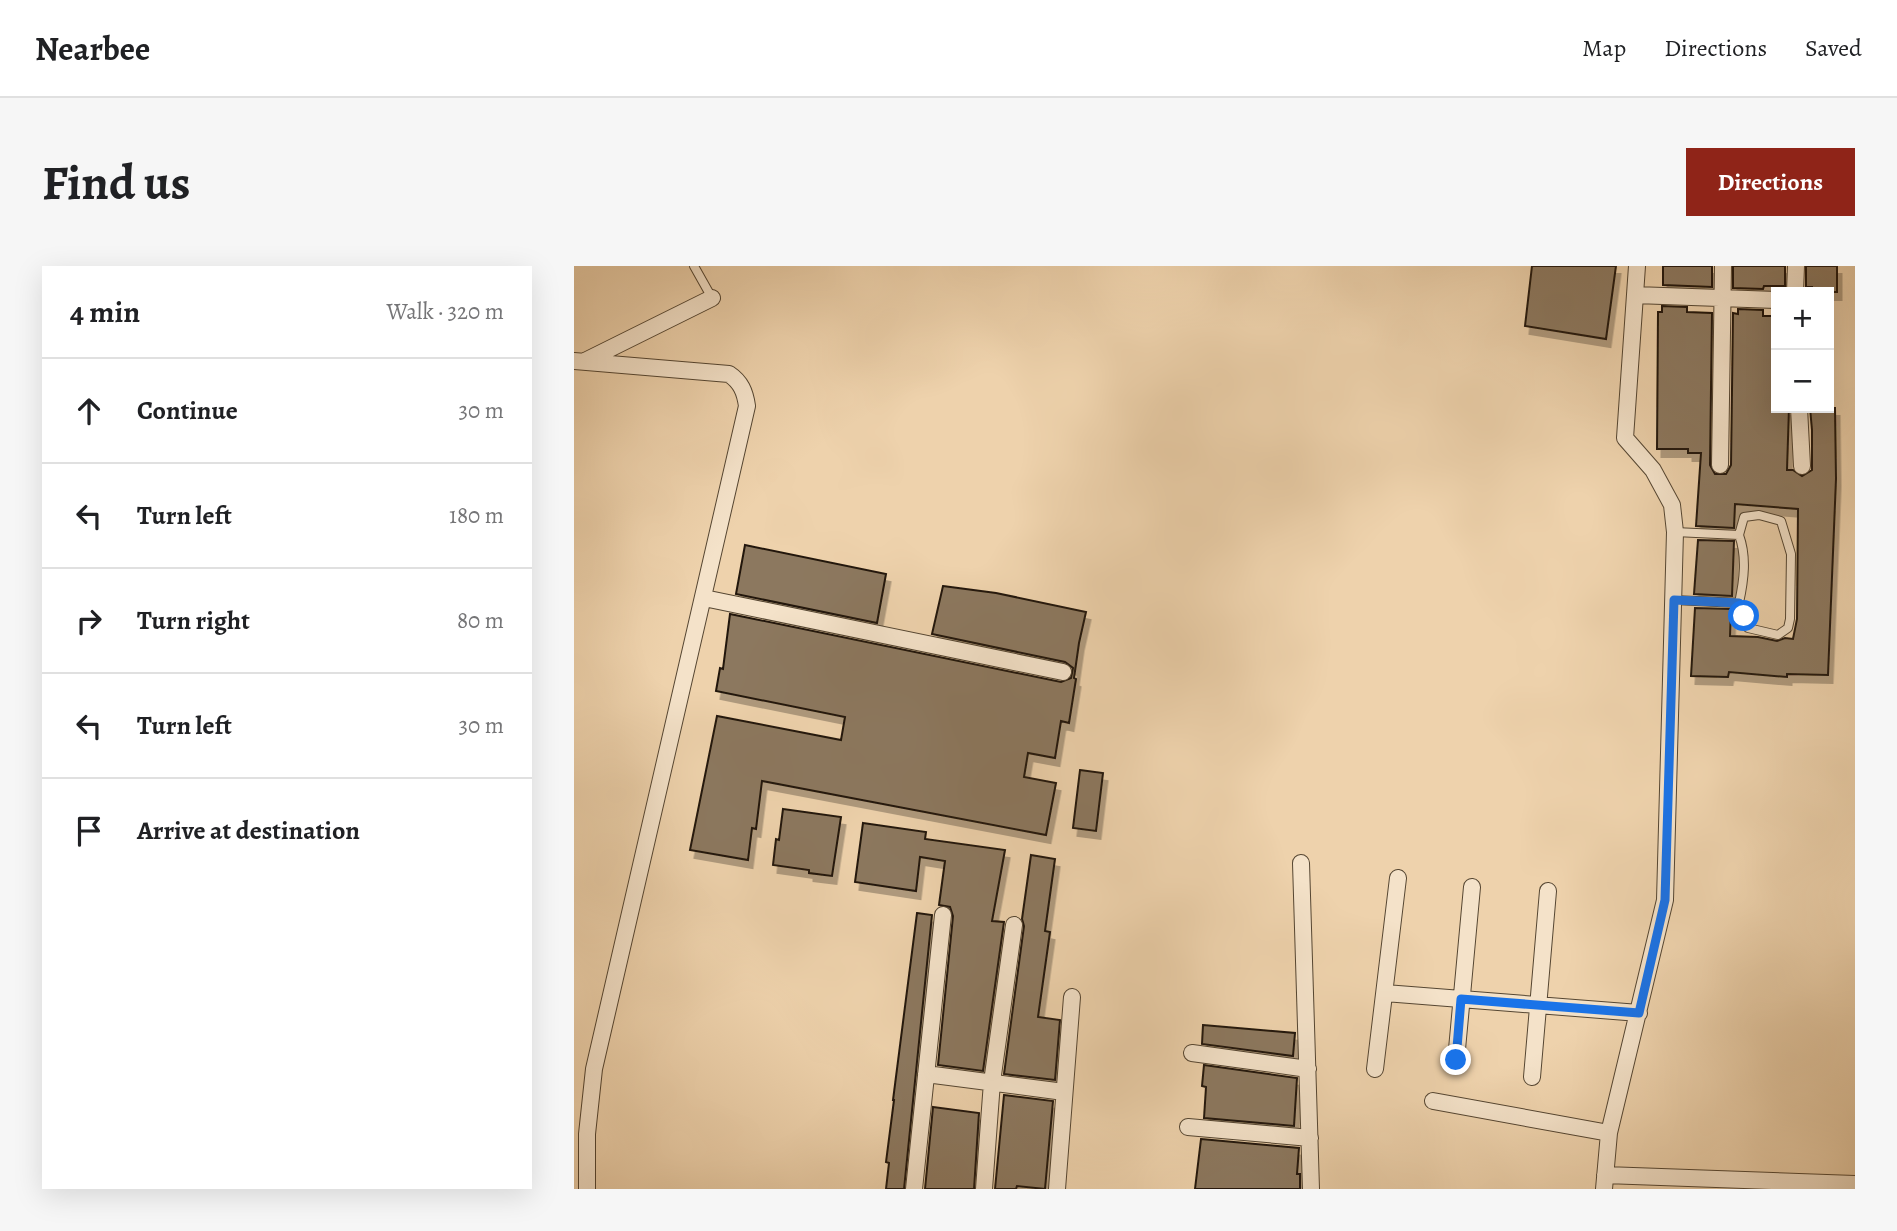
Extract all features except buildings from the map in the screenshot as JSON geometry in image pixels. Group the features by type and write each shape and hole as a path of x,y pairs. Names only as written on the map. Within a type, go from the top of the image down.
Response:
{"street":[{"path":"1637,266 1625,438 1653,470 1672,505 1675,532 1665,900 1609,1133 1605,1182 1845,1186"},
{"path":"1720,465 1723,266"},
{"path":"1795,287 1796,266"},
{"path":"1635,295 1771,300"},
{"path":"578,362 712,298"},
{"path":"578,362 729,374 738,380 742,387 747,406 594,1069 587,1134 587,1189"},
{"path":"1799,413 1802,466"},
{"path":"704,598 1063,672"},
{"path":"1301,863 1311,1189"},
{"path":"1375,1069 1398,878"},
{"path":"1456,1060 1472,887"},
{"path":"1532,1077 1548,891"},
{"path":"914,1189 943,915"},
{"path":"984,1189 992,1082 1014,925"},
{"path":"1385,993 1639,1013"},
{"path":"1058,1189 1072,997"},
{"path":"1192,1053 1308,1069"},
{"path":"926,1074 1064,1092"},
{"path":"1433,1101 1609,1133"},
{"path":"1188,1127 1310,1138"}],"lane":[{"path":"694,266 712,298"},
{"path":"1759,515 1781,521 1791,554 1790,620 1788,628 1778,635 1748,628 1739,603 1743,584 1744,549 1739,535 1744,517 1759,515"},
{"path":"1675,532 1739,535"},
{"path":"1674,600 1739,603"}],"route":[{"path":"1456,1060 1461,999 1639,1013 1665,900 1674,600 1739,603 1744,616"}]}
